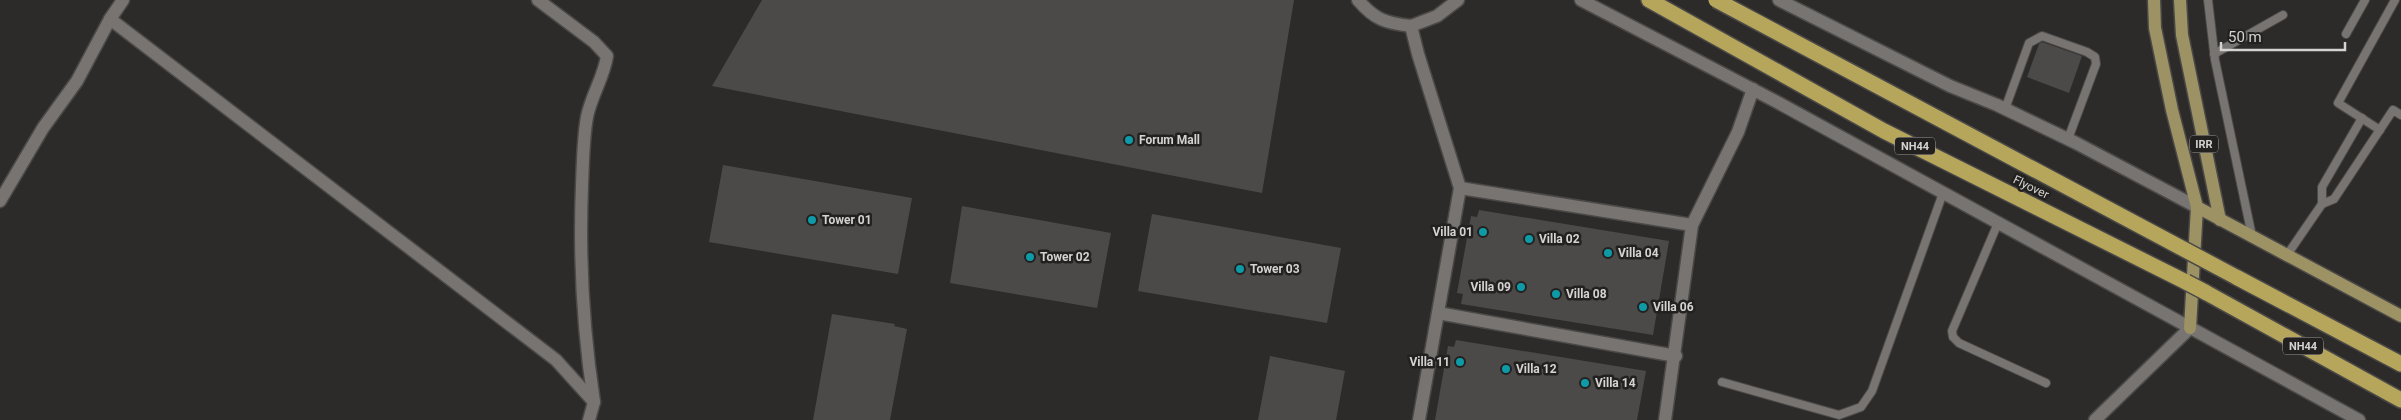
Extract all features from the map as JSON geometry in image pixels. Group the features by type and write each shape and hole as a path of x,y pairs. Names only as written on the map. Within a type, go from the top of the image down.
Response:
{"highway":[{"name":"Flyover","path":"1649,0 1884,131 2186,282 2401,400"},
{"name":"Flyover","path":"1716,0 2401,364"}],"main road":[{"name":"IRR","path":"2154,0 2155,28 2172,110 2197,207"},
{"name":"IRR","path":"2180,0 2182,35 2220,220"},
{"path":"2190,328 2197,207 2401,316"}],"street":[{"path":"0,201 43,128 77,81 110,19 123,0"},
{"path":"538,0 594,42 607,56 605,70 595,90 587,118 582,191 582,279 586,348 594,402 588,420"},
{"path":"1358,0 1367,11 1386,23 1411,26 1437,16 1458,0"},
{"path":"1581,0 1753,90 2359,420"},
{"path":"1778,0 1950,86 2006,109 2197,207"},
{"path":"110,19 556,360 594,402"},
{"path":"1411,26 1460,188 1419,420"},
{"path":"1666,420 1692,225 1738,132 1753,90"},
{"path":"1460,188 1692,225"},
{"path":"1438,313 1676,356"},
{"path":"2095,420 2190,328"}],"lane":[{"path":"2208,0 2214,54 2252,236"},
{"path":"2346,34 2365,0"},
{"path":"2380,130 2338,103 2395,0"},
{"path":"2214,54 2282,16"},
{"path":"2006,109 2029,43 2035,38 2042,36 2087,52 2095,57 2096,64 2068,140"},
{"path":"2287,255 2322,204 2334,199 2393,110 2401,115"},
{"path":"2322,204 2322,187 2362,118"},
{"path":"1722,382 1839,415 1861,407 1872,391 1943,193"},
{"path":"1998,223 1952,331 1953,337 1959,343 2046,383"}],"building":[{"name":"Forum Mall","path":"762,0 1294,0 1262,193 712,86"},
{"path":"2042,42 2082,56 2069,93 2027,77 2039,44"},
{"path":"723,165 912,198 898,274 709,242"},
{"path":"962,206 1111,233 1097,308 950,283"},
{"path":"1479,210 1669,241 1653,335 1461,304 1463,294 1457,293 1471,216 1477,217"},
{"path":"1152,214 1341,248 1327,323 1138,291"},
{"path":"832,314 895,324 894,326 907,329 890,420 813,420"},
{"path":"1456,340 1646,371 1637,420 1435,420 1448,346 1454,347"},
{"path":"1270,356 1345,371 1336,420 1258,420"}],"place":[{"name":"Forum Mall","path":"1129,140"},
{"name":"Tower 01","path":"812,220"},
{"name":"Villa 01","path":"1483,232"},
{"name":"Villa 02","path":"1529,239"},
{"name":"Villa 04","path":"1608,253"},
{"name":"Tower 02","path":"1030,257"},
{"name":"Tower 03","path":"1240,269"},
{"name":"Villa 09","path":"1521,287"},
{"name":"Villa 08","path":"1556,294"},
{"name":"Villa 06","path":"1643,307"},
{"name":"Villa 11","path":"1460,362"},
{"name":"Villa 12","path":"1506,369"},
{"name":"Villa 14","path":"1585,383"}]}
